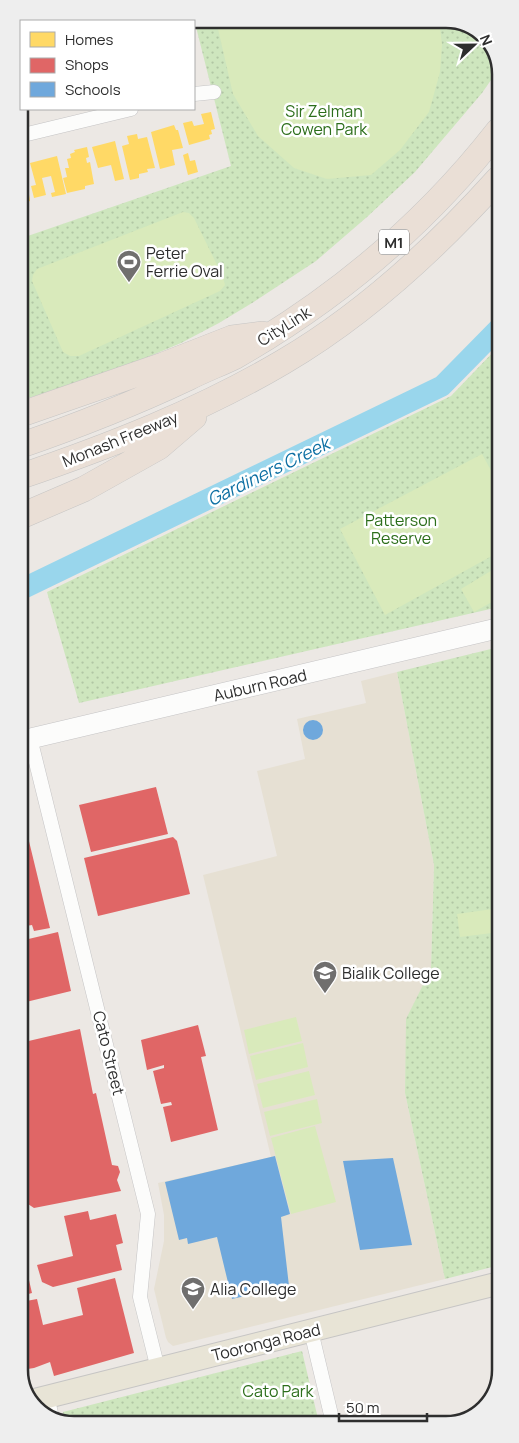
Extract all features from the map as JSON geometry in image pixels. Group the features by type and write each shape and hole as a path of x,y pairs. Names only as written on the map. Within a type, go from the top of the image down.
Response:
{"highway":[{"name":"CityLink","path":"28,443 64,431 156,393 234,357 311,309 350,280 384,251 454,183 492,138"},
{"name":"CityLink","path":"219,397 284,361 360,309 418,261 454,227 492,185"},
{"path":"28,412 163,365 232,338 273,333"},
{"path":"28,513 84,488 159,447 219,397"},
{"name":"Monash Freeway","path":"28,474 115,442 219,397"}],"main road":[{"name":"Auburn Road","path":"28,739 492,630"},
{"name":"Tooronga Road","path":"44,1405 158,1369 492,1286"}],"street":[{"path":"195,94 214,92"},
{"path":"28,134 127,110"},
{"name":"Cato Street","path":"28,752 148,1214 140,1297 158,1369"},
{"path":"311,1331 331,1416"}],"shaded area":[{"name":"Bialik College","path":"397,672 434,865 431,969 407,1019 405,1093 445,1279 173,1346 166,1338 154,1289 164,1241 164,1215 158,1183 271,1157 203,875 277,856 257,771 305,759 297,719 366,703 361,681"}],"green space":[{"name":"Sir Zelman Cowen Park","path":"196,28 454,28 473,37 487,53 492,79 482,93 415,172 316,261 252,303 181,343 110,373 28,398 28,236 231,166"},
{"path":"440,28 442,45 440,72 429,112 400,150 371,175 327,179 294,168 258,136 233,94 218,29"},
{"name":"Peter Ferrie Oval","path":"183,212 189,213 194,218 223,277 225,285 220,291 79,356 70,356 63,352 32,281 37,269"},
{"name":"Patterson Reserve","path":"492,353 492,609 79,703 47,592 451,396"},
{"path":"482,454 492,472 492,556 385,615 340,529"},
{"path":"492,570 492,602 474,612 461,589"},
{"path":"492,649 492,1267 445,1279 405,1093 406,1019 431,969 434,865 397,672"},
{"path":"492,909 492,933 460,937 457,914"},
{"path":"296,1017 302,1041 249,1054 244,1030"},
{"path":"303,1043 308,1067 256,1080 250,1056"},
{"path":"309,1071 315,1095 263,1108 257,1084"},
{"path":"317,1099 322,1123 270,1136 264,1112"},
{"path":"315,1126 336,1202 291,1214 271,1138"},
{"name":"Cato Park","path":"302,1351 317,1416 65,1415 63,1412"}],"building: Homes":[{"path":"211,112 215,129 211,130 210,139 189,145 183,123 192,121 194,126 204,124 201,114"},
{"path":"174,125 176,130 178,130 183,148 172,150 175,165 160,169 151,132"},
{"path":"137,134 138,139 147,137 155,168 147,169 148,172 139,174 139,178 130,180 122,146 129,144 127,136"},
{"path":"115,141 124,179 115,181 111,165 98,168 92,147"},
{"path":"87,147 89,157 86,158 87,163 90,162 94,184 85,186 85,189 67,193 63,178 67,177 65,168 69,168 67,159 71,158 70,154 75,152 74,150"},
{"path":"188,153 190,161 195,160 198,172 188,175 183,155"},
{"path":"57,156 66,194 52,197 51,193 55,192 51,176 42,178 46,195 34,198 31,186 36,185 30,163"}],"building: Shops":[{"path":"156,787 168,834 91,852 79,805"},
{"path":"28,837 50,928 34,931 32,925 28,926"},
{"path":"173,837 177,841 190,894 98,916 84,858"},
{"path":"58,932 71,991 28,1002 28,939"},
{"path":"198,1025 206,1056 201,1057 218,1130 171,1142 163,1107 172,1105 171,1102 161,1104 153,1071 164,1068 164,1065 147,1070 141,1040"},
{"path":"80,1029 93,1094 96,1093 112,1165 118,1166 120,1172 117,1180 121,1191 34,1208 28,1204 28,1041"},
{"path":"88,1211 90,1220 116,1214 123,1243 116,1245 122,1270 53,1287 42,1282 37,1265 73,1256 64,1216"},
{"path":"28,1276 32,1293 28,1294"},
{"path":"115,1278 134,1353 54,1376 50,1362 28,1369 28,1301 37,1299 43,1325 83,1315 77,1288"}],"building: Schools":[{"path":"309,720 317,720 323,726 323,734 317,740 309,740 303,734 303,726"},
{"path":"275,1156 290,1214 281,1217 289,1286 232,1299 217,1237 188,1244 187,1238 179,1240 165,1182"},
{"path":"393,1158 412,1245 360,1250 343,1161"}],"waterway":[{"name":"Gardiners Creek","path":"28,586 442,386 492,335"}],"place":[{"name":"Peter Ferrie Oval","path":"129,283"},
{"name":"Bialik College","path":"325,994"},
{"name":"Alia College","path":"193,1310"}]}
